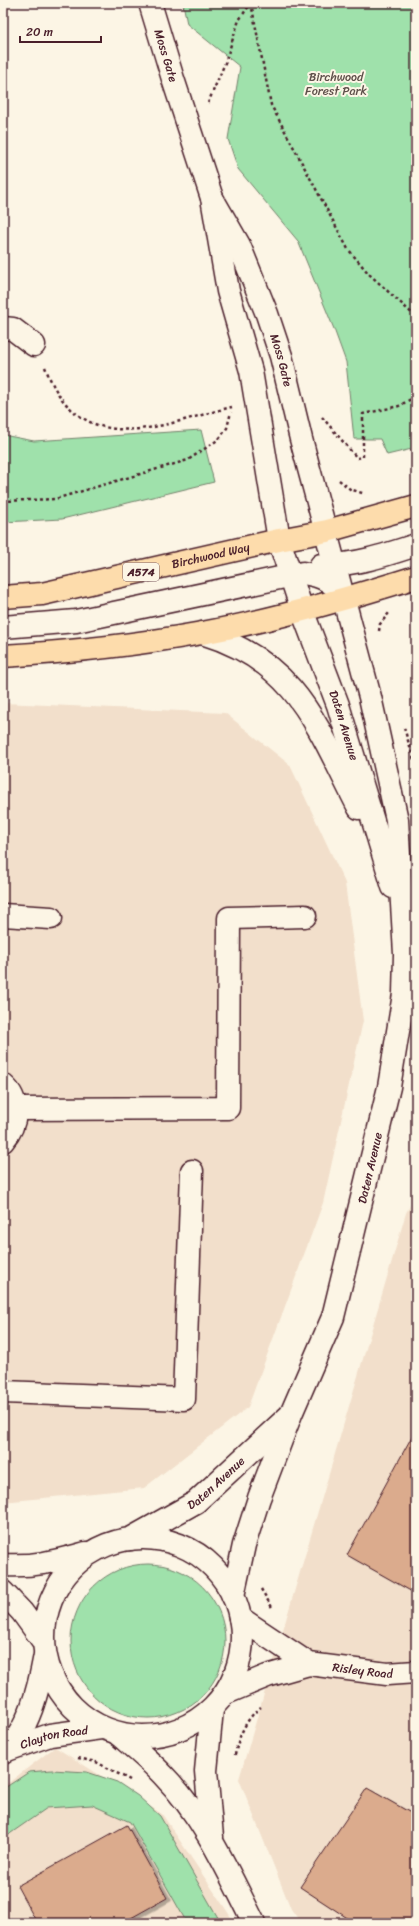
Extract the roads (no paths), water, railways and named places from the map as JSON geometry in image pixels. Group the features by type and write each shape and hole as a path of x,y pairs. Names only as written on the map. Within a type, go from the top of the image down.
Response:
{"main road":[{"name":"Birchwood Way","path":"3,597 42,594 279,540 327,531 416,506"},
{"path":"3,656 78,651 202,633 345,599 416,577"}],"street":[{"name":"Moss Gate","path":"150,3 212,198 228,291 251,371 279,540"},
{"name":"Moss Gate","path":"212,198 239,245 268,314 281,356 301,439 327,531"},
{"path":"3,328 13,329 34,345"},
{"name":"Daten Avenue","path":"234,1596 244,1544 255,1511 291,1414 333,1318 388,1087 404,994 405,954 401,914 397,820 370,697 327,531"},
{"name":"Daten Avenue","path":"279,540 302,610 338,705 381,852 401,914"},
{"path":"279,540 286,551 307,563 336,565 366,560 416,544"},
{"path":"3,627 76,621 304,573 322,577 339,588 345,599"},
{"path":"202,633 227,642 257,658 289,685 310,714 381,852"},
{"path":"3,915 51,918"},
{"path":"16,1109 228,1108 229,918 305,916"},
{"path":"3,1085 12,1097 16,1109 15,1122 10,1133 3,1141"},
{"path":"3,1392 184,1399 192,1172"},
{"name":"Daten Avenue","path":"130,1539 196,1502 291,1414"},
{"path":"3,1565 43,1565 92,1552 111,1544 130,1539 162,1540 191,1551 216,1570 234,1596 240,1618 242,1644 237,1670 219,1701 206,1771 212,1840"},
{"name":"Clayton Road","path":"5,1752 31,1711 40,1685 46,1614 56,1589 72,1568 92,1552"},
{"path":"3,1592 22,1612 44,1648 56,1684 75,1710 110,1731 163,1774 192,1811 212,1840 254,1923"},
{"name":"Risley Road","path":"240,1618 309,1664"},
{"name":"Risley Road","path":"219,1701 267,1676 309,1664 387,1674 416,1672"},
{"name":"Clayton Road","path":"5,1752 50,1735 110,1731 152,1737 184,1728 219,1701"}],"park label":[{"name":"Birchwood Forest Park","path":"336,84"}]}
